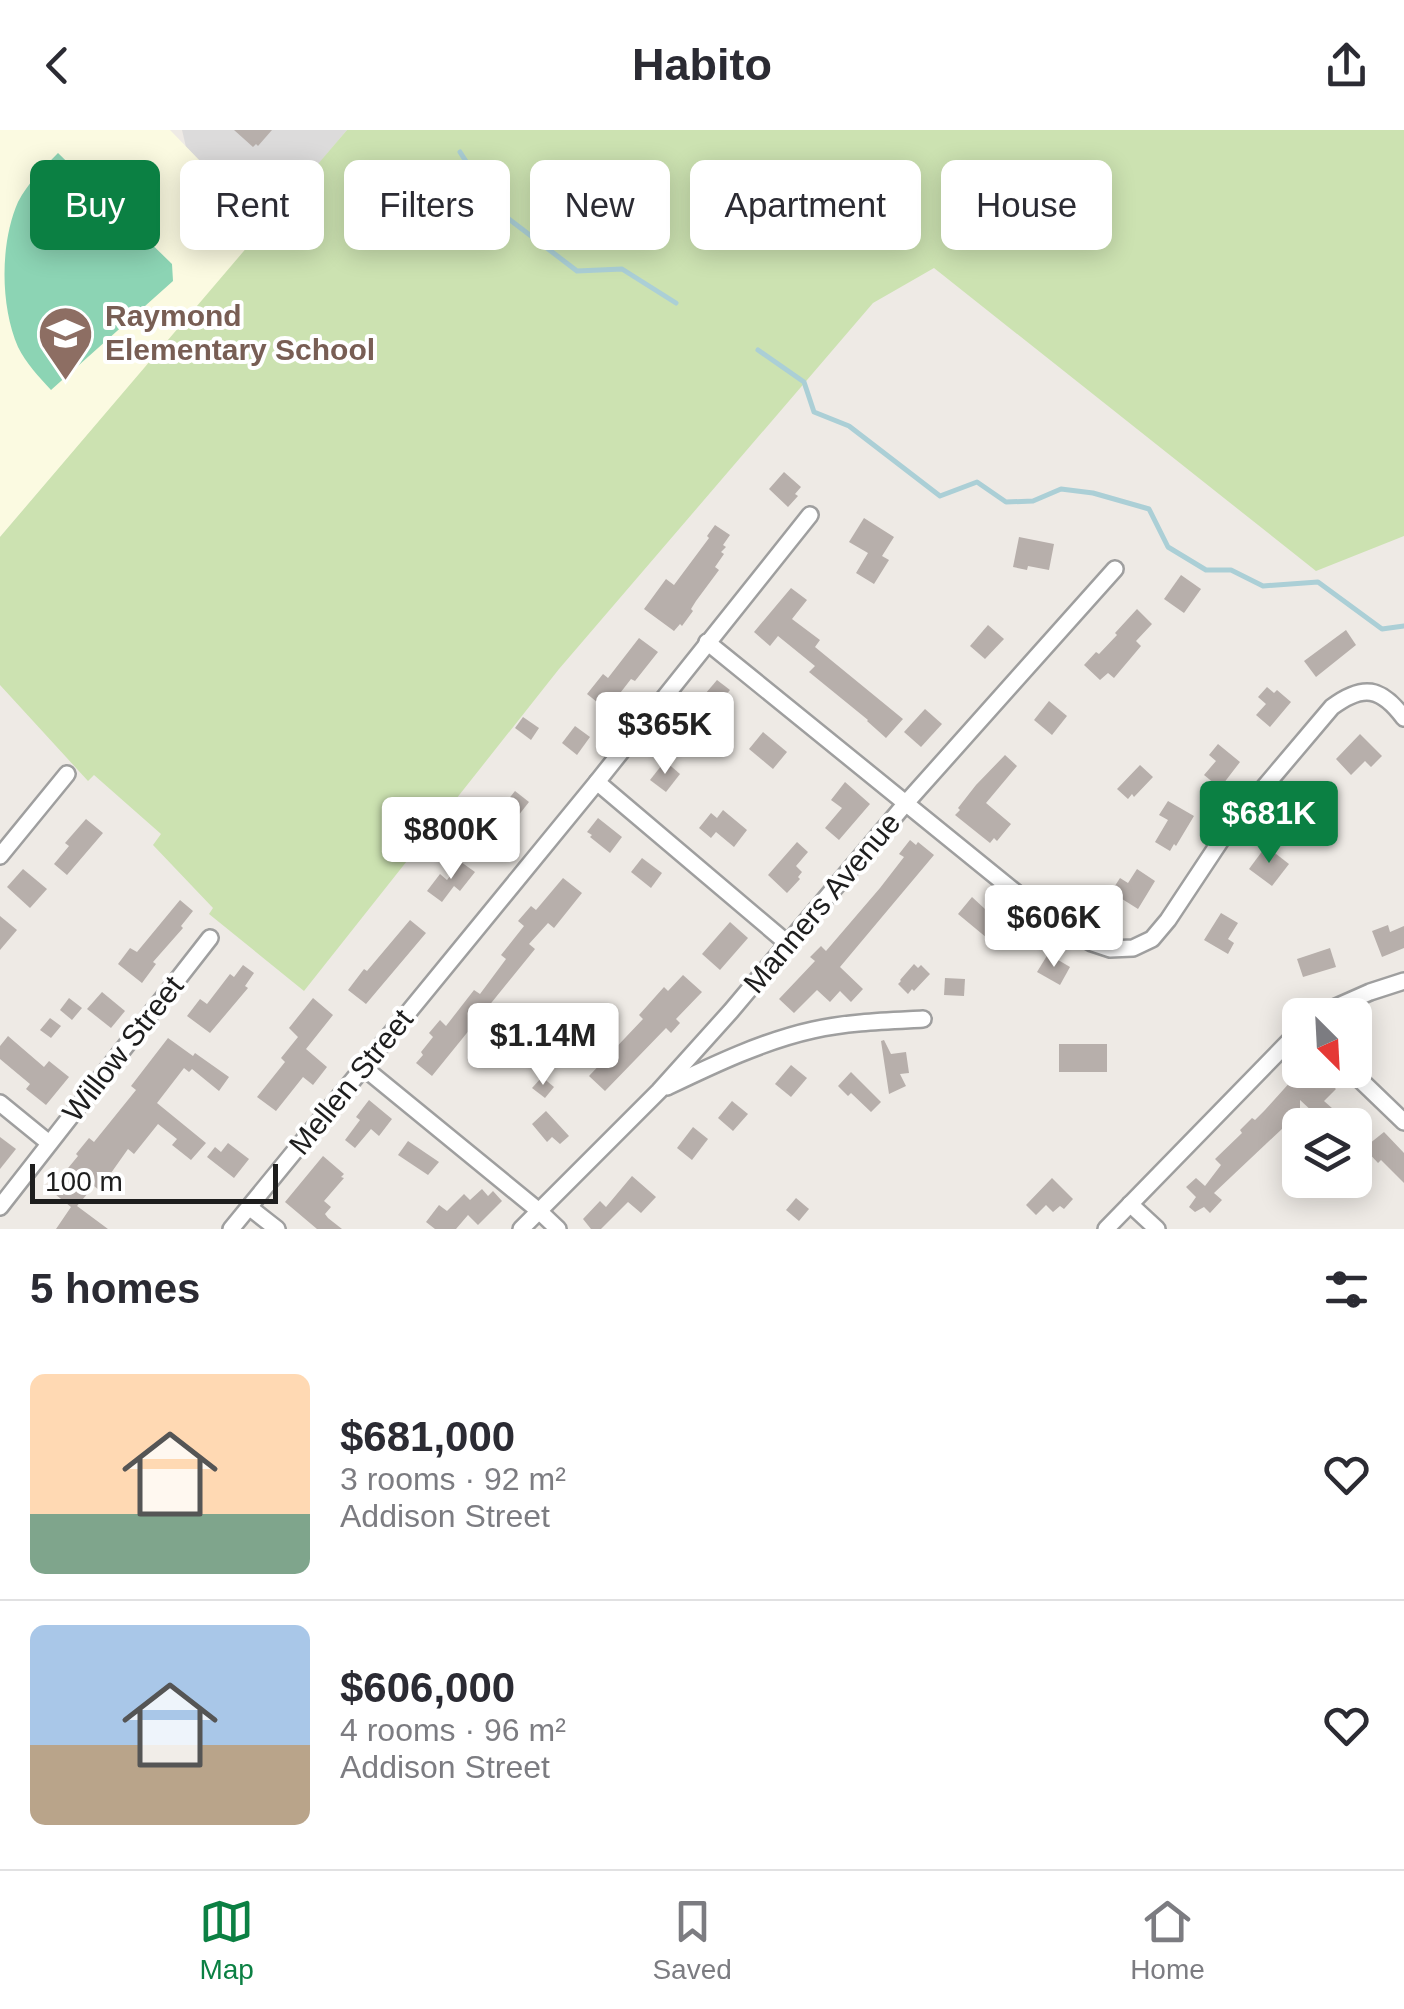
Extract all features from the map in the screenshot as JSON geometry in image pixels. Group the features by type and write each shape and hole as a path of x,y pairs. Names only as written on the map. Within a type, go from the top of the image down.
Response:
{"street":[{"name":"Mellen Street","path":"231,1229 810,516"},
{"name":"Manners Avenue","path":"521,1229 659,1091 732,1011 906,803 1114,569"},
{"path":"708,642 1046,917 1110,949 1133,948 1152,938 1227,831 1332,706 1364,690 1384,696 1404,718"},
{"path":"0,856 67,774"},
{"path":"597,782 787,943"},
{"name":"Willow Street","path":"0,1208 210,938"},
{"path":"1356,998 1404,981"},
{"path":"659,1091 704,1069 813,1030 860,1022 923,1019"},
{"path":"1106,1229 1282,1048"},
{"path":"363,1067 558,1229"},
{"path":"1369,1088 1404,1122"},
{"path":"0,1103 48,1143"},
{"path":"1130,1204 1157,1229"},
{"path":"249,1206 277,1229"}],"shaded area":[{"name":"Raymond Elementary School","path":"0,130 170,130 199,160 180,160 180,250 246,250 0,537"},
{"path":"182,130 347,130 322,160 199,160 186,147"}],"green space":[{"path":"347,130 1404,130 1404,536 1316,571 934,268 873,303 559,669 304,991 209,914 213,908 153,845 161,834 94,775 88,781 0,685 0,537 245,250 324,250 321,160"},
{"path":"30,184 30,250 158,250 172,264 173,281 51,390 18,347 8,312 5,255 18,202"}],"building":[{"path":"234,130 272,130 253,147"},
{"path":"784,472 801,487 788,507 769,489"},
{"path":"864,518 894,537 882,556 889,560 874,584 856,573 868,553 849,542"},
{"path":"715,525 730,535 715,567 719,570 682,626 674,631 644,609 666,579 674,585"},
{"path":"1019,537 1054,544 1049,570 1013,567"},
{"path":"1181,575 1201,589 1184,613 1164,599"},
{"path":"791,588 807,600 792,619 820,640 815,647 903,719 886,738 809,672 815,666 778,636 770,646 754,632"},
{"path":"1137,609 1152,624 1136,641 1141,646 1114,678 1108,673 1100,680 1084,665 1117,635"},
{"path":"988,625 1004,639 985,659 970,646"},
{"path":"1346,630 1356,645 1316,677 1304,661"},
{"path":"639,638 658,652 607,710 587,694 603,674 608,678"},
{"path":"717,680 730,690 713,711 700,700"},
{"path":"1267,687 1291,702 1270,727 1256,715 1266,704 1258,697"},
{"path":"1049,701 1067,716 1052,735 1034,720"},
{"path":"925,709 942,724 921,747 904,732"},
{"path":"523,717 539,728 531,740 515,728"},
{"path":"575,726 590,737 577,755 562,743"},
{"path":"763,732 787,752 773,769 749,749"},
{"path":"1360,734 1382,756 1371,767 1365,761 1351,775 1336,759"},
{"path":"1218,744 1240,762 1220,788 1204,775 1216,761 1209,755"},
{"path":"1005,755 1017,766 986,803 1011,824 997,841 994,838 990,843 955,815 976,785"},
{"path":"665,761 680,774 666,792 650,780"},
{"path":"1140,765 1153,777 1128,799 1117,789"},
{"path":"845,782 870,804 839,840 825,828 842,808 831,800"},
{"path":"1316,787 1331,800 1324,808 1329,812 1316,827 1311,823 1308,828 1293,815"},
{"path":"515,791 529,802 514,821 500,810"},
{"path":"1168,801 1194,816 1170,851 1155,842 1168,820 1159,815"},
{"path":"483,806 501,818 493,830 475,818"},
{"path":"723,810 747,830 734,847 716,832 711,838 699,828 711,813 717,818"},
{"path":"598,818 622,837 610,853 587,832"},
{"path":"86,819 103,833 67,875 54,864 69,846 65,843"},
{"path":"910,840 934,855 840,967 863,989 851,1002 840,991 830,1002 817,990 794,1013 779,999 815,961 810,957 821,946 826,951 880,888 904,857 899,854"},
{"path":"797,842 808,852 796,866 802,872 800,879 787,893 768,875"},
{"path":"1266,846 1289,864 1272,886 1249,869"},
{"path":"642,858 662,873 651,888 631,872"},
{"path":"461,862 475,872 460,891 454,886 442,902 427,891 440,874 447,880"},
{"path":"23,869 47,889 30,908 7,887"},
{"path":"1137,869 1155,881 1138,909 1111,892 1120,878 1128,883"},
{"path":"563,878 582,893 554,928 548,923 529,944 535,949 432,1076 416,1063 433,1037 429,1033 440,1020 446,1026 474,990 480,994 506,959 501,955 524,926 518,921 531,906 536,910"},
{"path":"972,897 1004,919 987,938 958,914"},
{"path":"180,900 193,911 153,962 156,964 142,983 118,964 130,948 137,952"},
{"path":"1221,913 1238,923 1228,939 1234,943 1228,954 1204,940"},
{"path":"0,916 17,930 0,950"},
{"path":"410,920 426,933 366,1004 348,990"},
{"path":"730,922 748,938 720,970 702,954"},
{"path":"1388,925 1390,932 1404,926 1404,948 1382,957 1372,931"},
{"path":"1330,948 1336,967 1303,977 1297,959"},
{"path":"1048,954 1070,967 1060,985 1037,972"},
{"path":"914,964 930,974 908,994 898,984"},
{"path":"243,965 254,973 245,986 248,988 210,1033 187,1016 200,999 207,1004 230,974 234,977"},
{"path":"683,975 702,992 676,1019 680,1023 671,1033 666,1028 605,1091 589,1076 643,1019 639,1015 664,987 668,991"},
{"path":"945,978 965,979 964,996 944,995"},
{"path":"102,992 125,1011 111,1028 87,1009"},
{"path":"69,998 82,1008 72,1020 60,1010"},
{"path":"313,998 333,1015 306,1049 327,1067 313,1085 303,1077 276,1111 257,1097 285,1062 281,1058 298,1037 289,1028"},
{"path":"547,1006 584,1038 577,1047 540,1016"},
{"path":"50,1018 61,1026 51,1038 40,1030"},
{"path":"8,1036 44,1067 49,1061 69,1077 46,1105 26,1089 30,1084 0,1059 0,1046"},
{"path":"168,1038 229,1077 219,1091 192,1069 189,1072 184,1068 157,1103 206,1143 191,1160 172,1145 177,1139 158,1124 134,1154 128,1149 99,1190 94,1186 77,1206 108,1229 56,1229 71,1207 50,1190 89,1138 94,1142 136,1090 131,1086"},
{"path":"881,1041 891,1054 906,1052 909,1073 900,1074 906,1086 889,1094"},
{"path":"1059,1044 1107,1044 1107,1072 1059,1072"},
{"path":"791,1065 807,1078 791,1097 775,1084"},
{"path":"851,1072 881,1102 871,1112 838,1086"},
{"path":"542,1077 554,1087 545,1098 532,1088"},
{"path":"1284,1088 1336,1089 1324,1101 1332,1108 1309,1108 1300,1100 1300,1108 1282,1108 1282,1129 1214,1193 1222,1200 1210,1213 1204,1207 1195,1212 1189,1207 1196,1197 1186,1187 1196,1178 1205,1186 1221,1165 1215,1159 1252,1118 1255,1120"},
{"path":"369,1100 392,1119 379,1136 371,1129 355,1148 345,1140"},
{"path":"732,1101 748,1114 733,1131 718,1118"},
{"path":"546,1111 569,1136 560,1144 552,1137 547,1142 532,1124"},
{"path":"693,1127 708,1139 692,1160 677,1148"},
{"path":"1384,1132 1404,1153 1404,1183 1381,1160 1378,1163 1372,1157 1372,1142"},
{"path":"0,1137 16,1149 0,1169"},
{"path":"408,1141 439,1162 428,1175 398,1155"},
{"path":"228,1143 249,1159 234,1178 207,1157 215,1147 221,1152"},
{"path":"323,1156 344,1174 324,1201 331,1207 325,1214 342,1229 317,1229 285,1202"},
{"path":"632,1176 656,1197 641,1213 628,1202 601,1229 591,1229 583,1219 600,1201 606,1207"},
{"path":"1052,1178 1073,1199 1064,1209 1060,1206 1053,1212 1046,1205 1036,1215 1026,1205"},
{"path":"482,1189 488,1196 493,1191 502,1201 478,1225 468,1215 456,1229 435,1229 426,1222 439,1205 447,1211 464,1194 470,1200"},
{"path":"796,1198 809,1209 799,1221 786,1210"}],"waterway":[{"path":"460,152 497,210 577,271 622,269 676,303"},
{"path":"758,350 804,382 814,412 849,426 940,496 977,482 1006,502 1033,501 1061,489 1093,493 1149,509 1168,547 1206,570 1231,570 1263,586 1318,582 1382,629 1404,626"}],"place":[{"name":"Raymond Elementary School","path":"66,382"}]}
